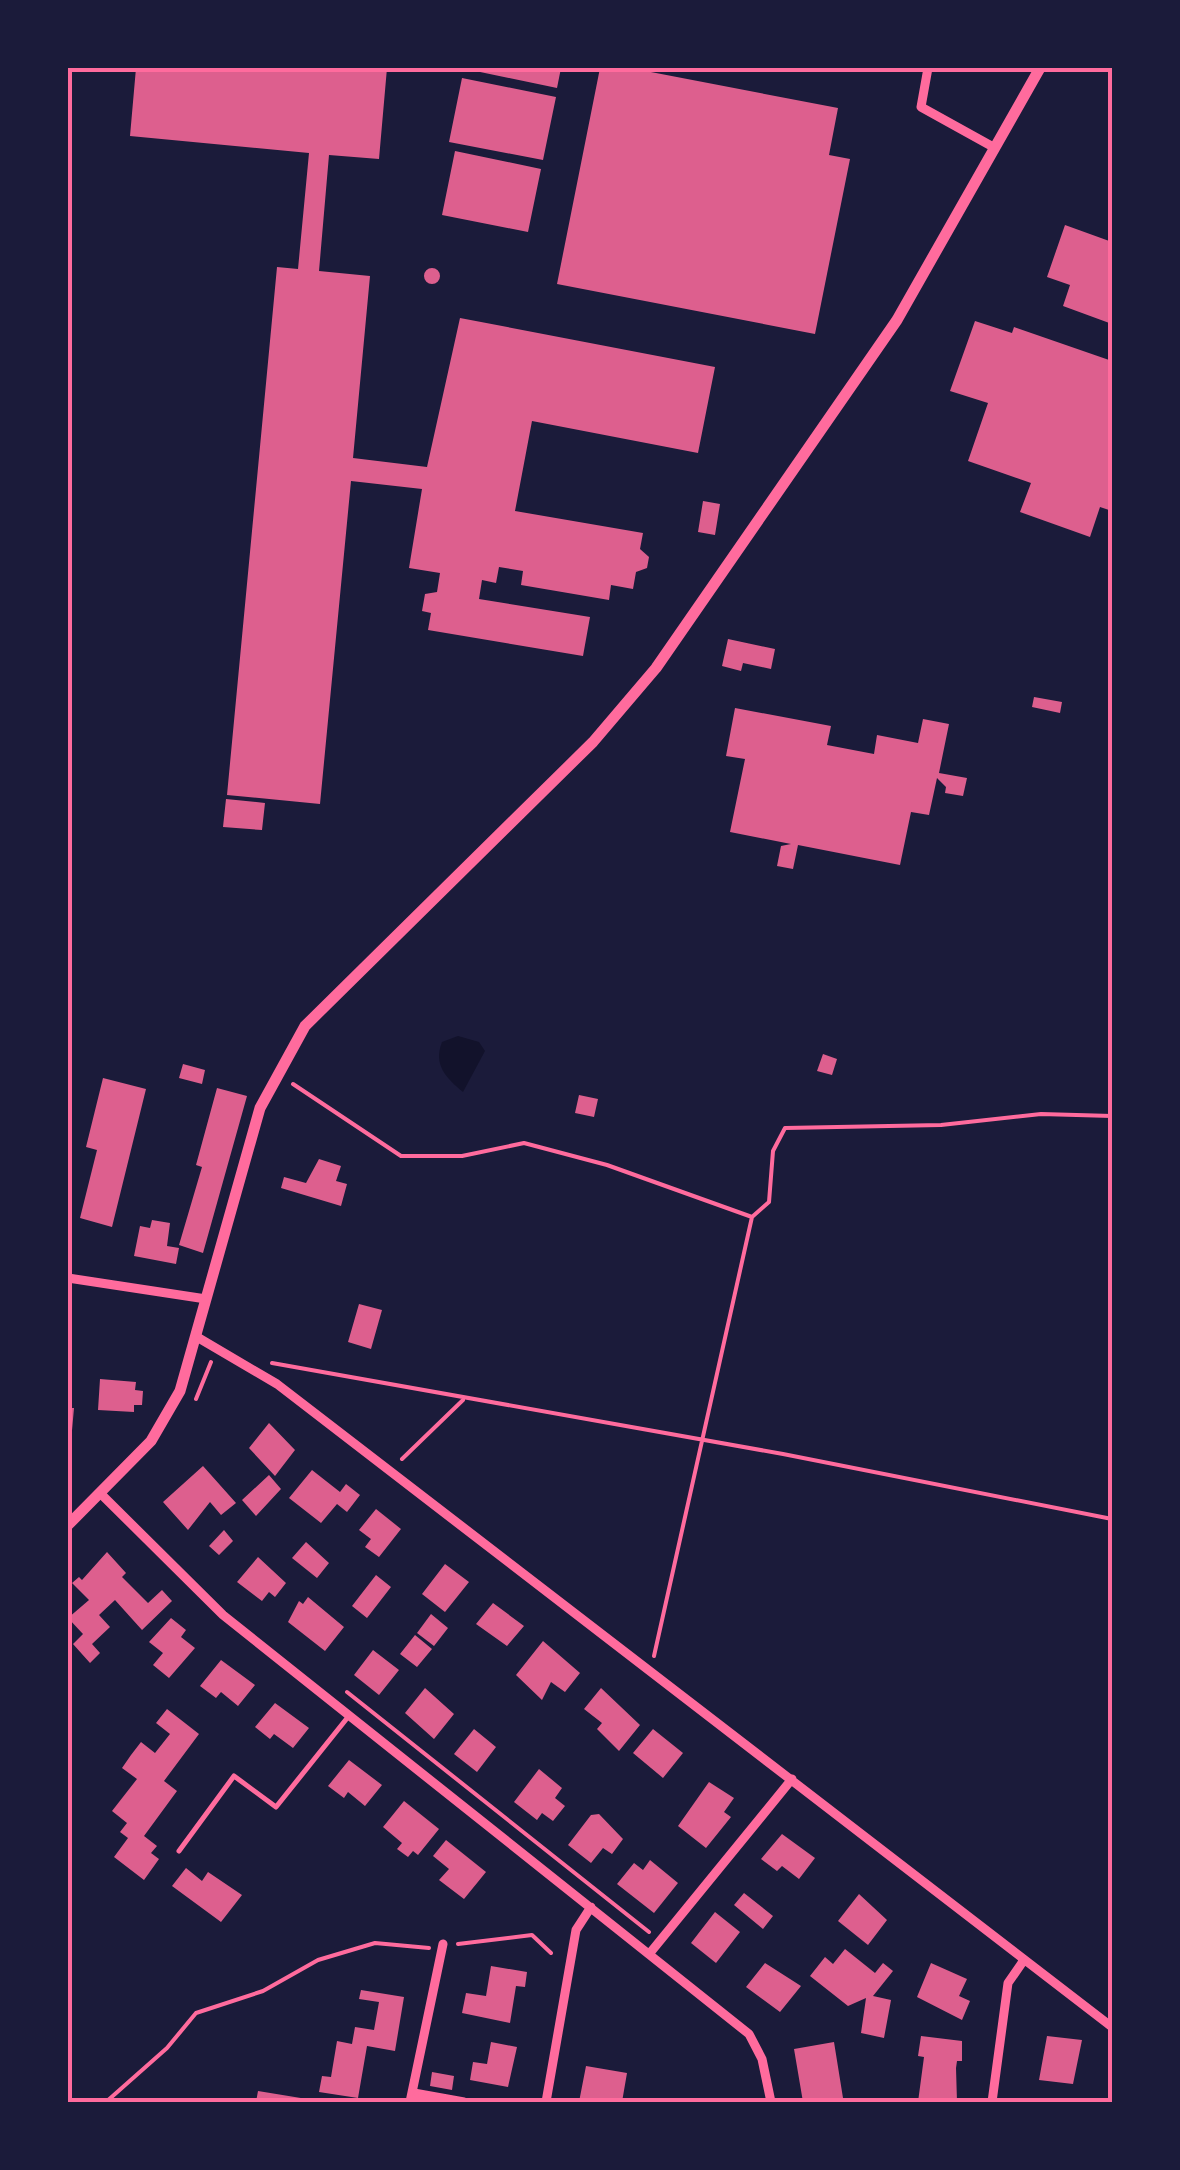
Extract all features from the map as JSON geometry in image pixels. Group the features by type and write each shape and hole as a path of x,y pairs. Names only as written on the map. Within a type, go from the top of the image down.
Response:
{"street":[{"path":"928,68 921,107 994,148"},
{"path":"68,1525 101,1494 167,1418 197,1337 248,1143 276,1074 305,1026 593,742 656,668 870,361 1040,68"},
{"path":"68,1278 206,1299"},
{"path":"197,1337 246,1363 391,1471 1112,2027"},
{"path":"101,1494 223,1615 749,2034 762,2059 771,2102"},
{"path":"650,1953 792,1779"},
{"path":"546,2102 575,1938 591,1907"},
{"path":"443,1946 412,2098 464,2102"},
{"path":"992,2102 1008,1983 1024,1960"}],"lane":[{"path":"179,1851 234,1776 276,1808 350,1715"}],"path":[{"path":"276,1074 401,1156 462,1156 524,1143 607,1165 752,1217"},
{"path":"651,1671 699,1440 752,1217 769,1202 773,1151 785,1128 942,1125 1041,1114 1112,1116"},
{"path":"246,1363 336,1372 463,1400 699,1440 1112,1519"},
{"path":"391,1471 463,1400"},
{"path":"346,1691 660,1941"},
{"path":"106,2102 167,2048 196,2013 262,1992 318,1960 375,1942 443,1946 532,1935 551,1953"}],"shaded area":[{"path":"458,1036 479,1042 485,1051 463,1092 447,1076 439,1058 442,1042"}],"building":[{"path":"136,68 387,68 379,159 329,155 319,271 370,276 353,458 427,467 460,318 715,367 698,453 532,421 515,511 643,533 640,549 649,557 647,568 636,572 633,589 611,585 609,600 521,585 523,571 499,567 496,583 482,580 479,599 590,617 583,656 428,630 431,613 422,611 425,594 437,592 440,573 409,568 422,489 351,481 320,804 227,795 277,267 298,269 309,153 130,136"},
{"path":"461,68 561,68 557,88"},
{"path":"600,68 630,68 838,108 829,155 850,159 815,334 557,284"},
{"path":"462,78 556,97 543,160 449,142"},
{"path":"455,151 541,169 528,232 442,215"},
{"path":"1065,225 1112,242 1112,324 1063,306 1070,285 1047,277"},
{"path":"432,268 440,276 432,284 424,276"},
{"path":"975,321 1012,333 1014,327 1112,361 1112,511 1100,507 1090,537 1020,512 1031,483 968,461 988,403 950,391"},
{"path":"703,501 720,504 715,535 698,532"},
{"path":"728,639 775,649 771,669 743,663 741,671 722,666"},
{"path":"1034,697 1062,702 1060,713 1032,707"},
{"path":"735,708 831,726 827,745 874,754 877,735 918,743 923,719 949,724 939,773 967,778 963,796 945,793 946,787 937,778 929,815 911,812 900,865 798,845 793,869 777,866 781,846 791,844 730,832 745,759 726,756"},
{"path":"226,799 265,803 262,830 223,827"},
{"path":"823,1054 837,1059 832,1075 817,1071"},
{"path":"183,1064 205,1070 202,1084 179,1078"},
{"path":"103,1078 146,1089 112,1227 80,1218 97,1150 86,1147"},
{"path":"217,1088 247,1096 203,1253 179,1245 202,1167 196,1165"},
{"path":"579,1095 598,1099 594,1117 575,1113"},
{"path":"319,1159 341,1166 336,1181 347,1184 341,1206 281,1188 284,1177 306,1183"},
{"path":"152,1220 170,1223 167,1246 179,1248 176,1264 134,1256 140,1226 150,1228"},
{"path":"359,1304 382,1310 371,1349 348,1342"},
{"path":"100,1379 136,1382 135,1390 143,1391 142,1405 134,1405 134,1412 98,1410"},
{"path":"68,1408 74,1408 70,1453 68,1453"},
{"path":"269,1423 295,1450 275,1476 249,1448"},
{"path":"203,1466 236,1503 221,1515 210,1502 188,1530 163,1502"},
{"path":"312,1470 340,1492 346,1484 360,1495 347,1512 337,1504 321,1523 289,1498"},
{"path":"269,1475 281,1489 256,1516 242,1500"},
{"path":"376,1509 401,1529 379,1557 365,1547 371,1539 359,1530"},
{"path":"224,1530 233,1541 219,1555 209,1546"},
{"path":"306,1542 329,1563 317,1578 292,1558"},
{"path":"107,1552 126,1573 122,1577 148,1603 162,1590 172,1601 142,1630 115,1600 99,1615 110,1627 92,1644 100,1653 90,1663 73,1644 83,1634 68,1618 89,1600 72,1583 79,1577 82,1580"},
{"path":"258,1557 286,1583 275,1597 269,1592 262,1601 237,1582"},
{"path":"445,1564 469,1582 445,1612 422,1594"},
{"path":"376,1575 391,1587 367,1618 352,1606"},
{"path":"308,1597 344,1627 325,1651 288,1622 299,1601 303,1604"},
{"path":"493,1603 524,1626 507,1646 476,1624"},
{"path":"431,1614 448,1628 434,1646 417,1633"},
{"path":"171,1618 186,1630 181,1637 195,1648 169,1678 153,1665 163,1653 149,1642"},
{"path":"415,1635 432,1649 417,1667 400,1654"},
{"path":"543,1641 580,1673 565,1692 551,1682 542,1700 516,1675"},
{"path":"373,1650 399,1670 379,1695 354,1675"},
{"path":"221,1660 255,1685 238,1706 221,1692 216,1698 200,1686"},
{"path":"425,1688 454,1714 434,1739 405,1713"},
{"path":"601,1688 640,1725 619,1751 597,1729 602,1723 584,1709"},
{"path":"275,1703 309,1728 293,1748 274,1734 270,1739 255,1727"},
{"path":"167,1709 199,1734 164,1781 177,1791 144,1836 157,1846 151,1853 159,1859 144,1880 114,1857 128,1838 120,1832 127,1823 112,1811 137,1779 122,1768 131,1755 141,1742 155,1753 170,1734 156,1723"},
{"path":"474,1729 496,1747 477,1772 454,1754"},
{"path":"653,1729 683,1753 663,1778 633,1753"},
{"path":"349,1760 382,1785 365,1806 348,1792 344,1798 328,1786"},
{"path":"539,1769 562,1788 555,1798 565,1806 553,1821 542,1813 537,1820 514,1802"},
{"path":"709,1782 734,1798 724,1812 731,1817 706,1848 678,1826"},
{"path":"404,1801 439,1829 418,1855 413,1851 408,1857 397,1849 402,1843 383,1827"},
{"path":"599,1814 623,1839 612,1854 603,1848 591,1863 568,1845 591,1815"},
{"path":"782,1834 815,1858 799,1879 782,1866 777,1871 761,1859"},
{"path":"446,1840 486,1872 464,1899 439,1880 449,1869 433,1856"},
{"path":"650,1860 678,1883 654,1913 617,1884 634,1863 643,1870"},
{"path":"186,1868 202,1881 208,1872 242,1895 221,1922 172,1886"},
{"path":"744,1893 773,1916 763,1929 734,1905"},
{"path":"859,1894 887,1920 868,1945 838,1921"},
{"path":"715,1912 740,1932 716,1963 691,1943"},
{"path":"845,1949 875,1973 883,1963 893,1971 873,1996 891,2000 884,2038 861,2033 866,1998 848,2006 810,1976 825,1957 833,1964"},
{"path":"765,1963 801,1986 780,2012 746,1987"},
{"path":"931,1963 967,1979 959,1996 970,2001 962,2020 917,1997"},
{"path":"491,1966 527,1972 525,1987 516,1986 510,2023 462,2013 466,1993 486,1996"},
{"path":"361,1990 404,1997 395,2051 367,2046 358,2098 319,2092 322,2076 331,2077 337,2041 352,2044 355,2027 374,2030 379,2002 359,1999"},
{"path":"921,2036 962,2041 962,2061 957,2061 956,2068 957,2102 918,2102 924,2057 918,2056"},
{"path":"1047,2036 1082,2040 1073,2084 1039,2080"},
{"path":"491,2042 517,2047 508,2087 470,2080 473,2062 487,2064"},
{"path":"834,2042 843,2098 803,2102 794,2049"},
{"path":"586,2066 627,2073 622,2102 579,2102"},
{"path":"432,2072 454,2076 452,2090 430,2086"},
{"path":"258,2091 313,2100 313,2102 256,2102"}]}
